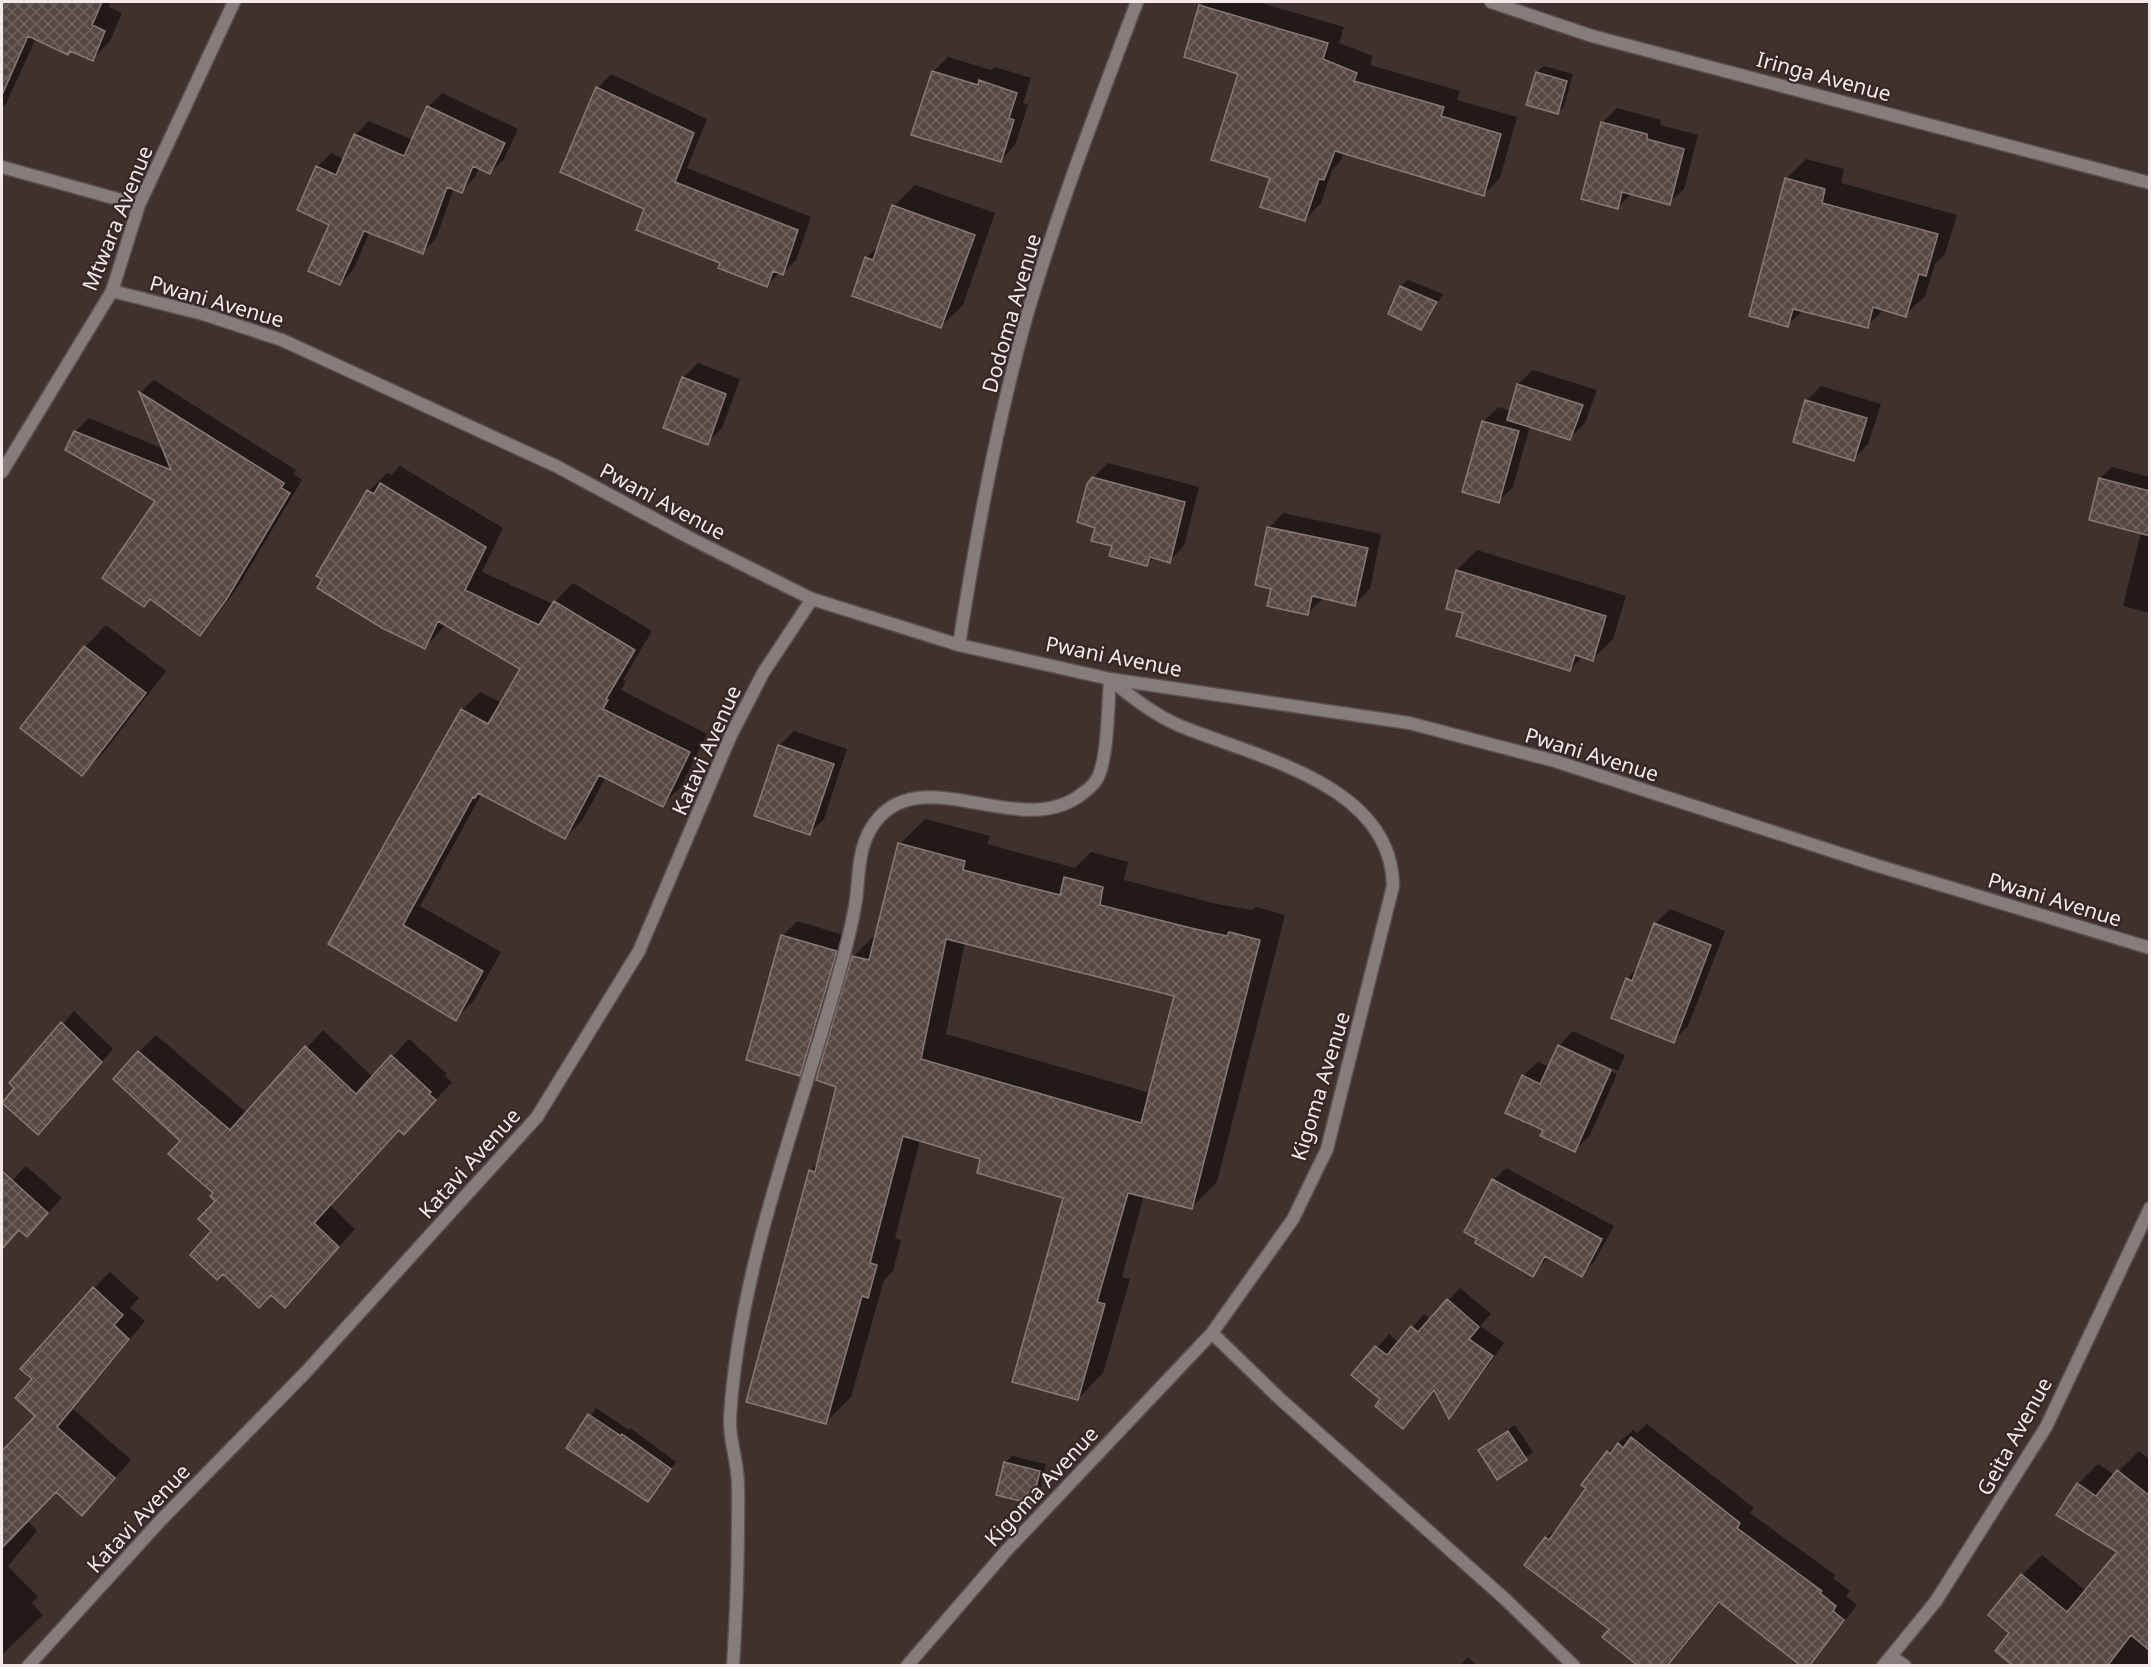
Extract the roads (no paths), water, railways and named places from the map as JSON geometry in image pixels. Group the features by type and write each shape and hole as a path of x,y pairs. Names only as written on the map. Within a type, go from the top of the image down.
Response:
{"street":[{"name":"Mtwara Avenue","path":"2,472 112,291 139,205 234,2"},
{"name":"Dodoma Avenue","path":"959,645 985,502 1027,316 1089,128 1137,2"},
{"name":"Iringa Avenue","path":"1491,2 1592,36 2150,183"},
{"path":"2,167 139,205"},
{"name":"Pwani Avenue","path":"112,291 202,314 282,340 556,466 692,539 812,599 959,645 1110,679 1409,723 1545,759 1883,867 2150,948"},
{"name":"Katavi Avenue","path":"28,1665 162,1519 313,1365 537,1117 639,951 731,735 763,673 812,599"},
{"path":"733,1665 738,1590 737,1471 730,1438 730,1418 737,1357 759,1246 842,961 856,903 862,845 873,825 890,808 905,801 956,798 1011,811 1060,808 1077,798 1098,777 1110,679"},
{"name":"Kigoma Avenue","path":"907,1665 1007,1550 1212,1333 1293,1219 1327,1149 1393,886 1393,868 1388,853 1375,829 1358,807 1312,778 1247,750 1177,724 1134,699 1110,679"},
{"name":"Geita Avenue","path":"1887,1661 1936,1601 2046,1427 2150,1208"},
{"path":"1212,1333 1279,1398 1496,1591 1574,1665"},
{"path":"1887,1661 1905,1665"}]}
